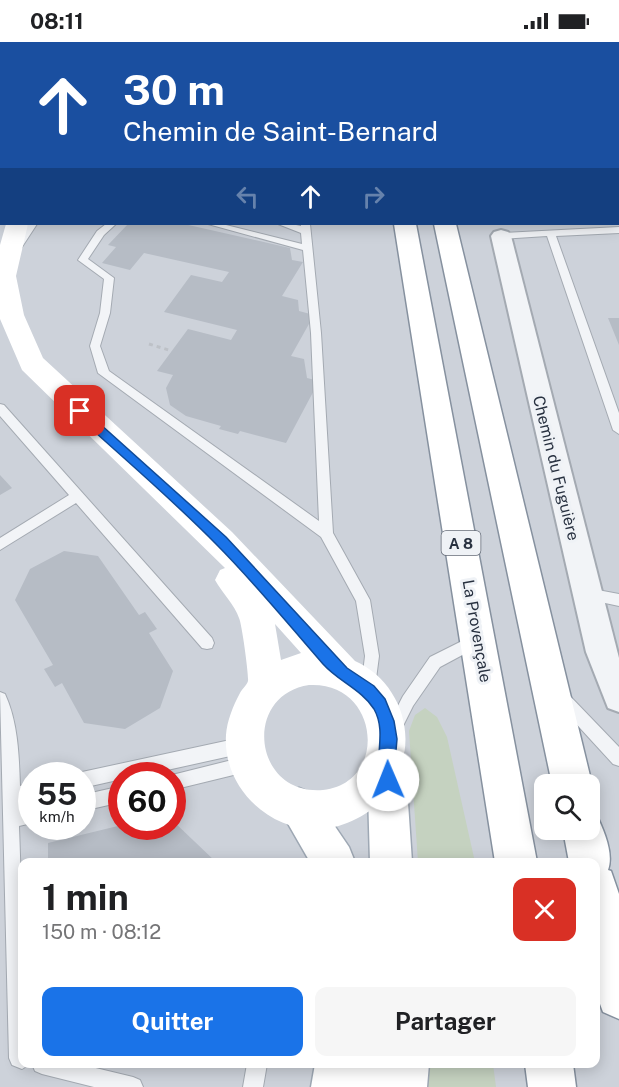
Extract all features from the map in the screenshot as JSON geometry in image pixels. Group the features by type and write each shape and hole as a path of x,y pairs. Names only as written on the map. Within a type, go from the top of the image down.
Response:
{"main road":[{"path":"3,225 4,276 11,315 32,363 96,426 221,541 379,705 386,721 393,854"},
{"path":"4,248 16,225"},
{"name":"La Provençale","path":"405,225 515,858"},
{"path":"445,225 570,774"},
{"path":"0,338 16,372 234,582 256,613 267,687"},
{"path":"355,682 322,669 302,670 284,676 267,687 249,713 246,754 260,783 277,799 298,808 321,810 344,805 363,794 378,777 388,748"},
{"path":"298,808 331,858"},
{"path":"585,840 589,858"},
{"path":"600,905 619,996"},
{"path":"335,1087 338,1068"},
{"path":"370,1087 372,1068"},
{"path":"403,1087 405,1068"},
{"path":"550,1068 552,1087"}],"street":[{"name":"Chemin du Fuguière","path":"501,236 601,651 619,697"}],"lane":[{"path":"4,248 31,225"},
{"path":"110,225 100,232 83,260 109,278 105,313 96,346 104,373 326,533 363,600 372,656 355,682"},
{"path":"217,225 308,248"},
{"path":"306,227 316,333 326,533"},
{"path":"501,236 619,230"},
{"path":"551,234 619,430"},
{"path":"0,408 207,643"},
{"path":"0,545 78,496"},
{"path":"587,594 619,600"},
{"path":"388,748 408,701 435,662 478,639"},
{"path":"551,686 619,758"},
{"path":"0,699 8,729 13,796 10,820 18,1032"},
{"path":"96,778 246,754"},
{"path":"186,777 246,754"},
{"path":"13,796 18,795"},
{"path":"10,820 18,818"},
{"path":"58,1068 133,1087"},
{"path":"253,1087 256,1068"}],"path":[{"path":"149,344 172,351"}],"shaded area":[{"path":"0,225 619,225 619,1087 0,1087"}],"green space":[{"path":"425,708 437,717 447,737 474,858 418,858 409,731 415,715"},
{"path":"416,1068 494,1068 496,1087 415,1087"}],"building":[{"path":"127,225 188,225 290,248 292,260 303,262 282,296 298,300 299,311 314,315 291,356 304,359 307,378 319,381 286,443 240,431 238,434 219,429 221,426 186,416 170,405 166,388 173,375 157,371 188,329 231,340 237,330 164,312 191,275 222,282 229,272 144,253 130,270 102,263 116,247 108,245"},
{"path":"608,318 619,318 619,345"},
{"path":"0,475 12,488 0,495"},
{"path":"64,551 98,556 139,615 145,612 157,629 149,633 173,671 160,708 125,729 84,723 62,683 55,687 44,669 53,665 15,600 30,569"},
{"path":"108,828 108,840 186,840 186,833 212,858 48,858 48,843 60,840 96,840 96,831"}],"route":[{"path":"80,411 221,541 296,626 342,673 369,691 386,721 389,739 386,758 388,780"}]}
